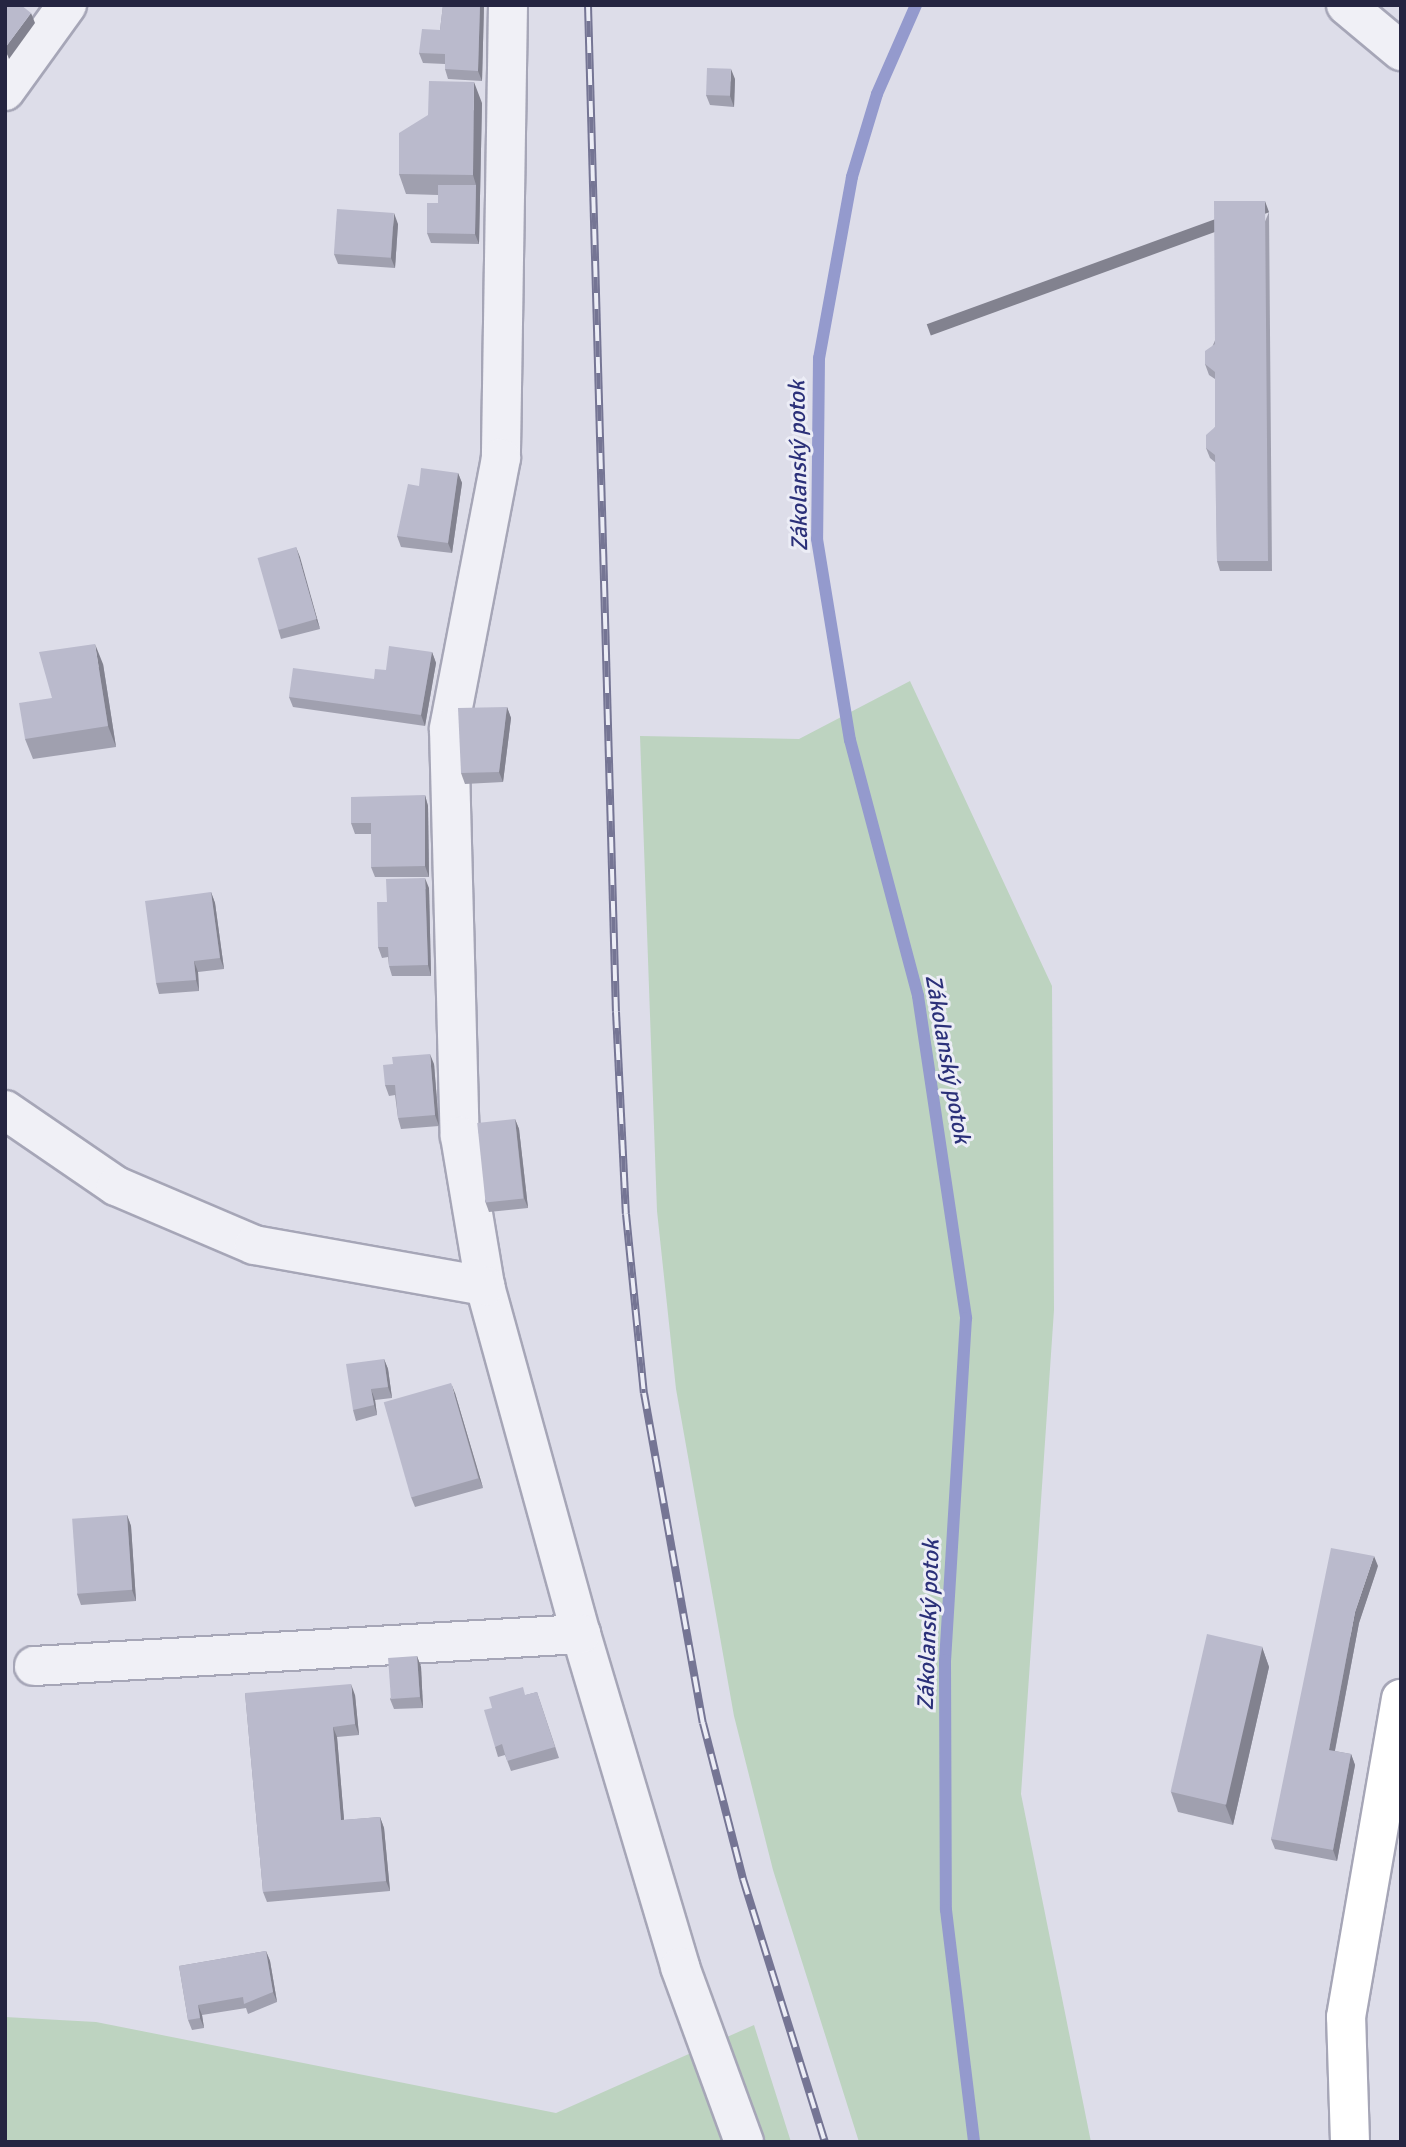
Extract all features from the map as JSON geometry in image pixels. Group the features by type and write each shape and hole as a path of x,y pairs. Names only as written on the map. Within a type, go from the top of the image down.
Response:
{"main road":[{"path":"1350,2142 1346,2017 1401,1699"}],"street":[{"path":"5,91 66,5"},
{"path":"508,5 501,458 449,729 460,1136 485,1286 581,1634 680,1967 744,2142"},
{"path":"1346,5 1401,51"},
{"path":"5,1110 116,1186 254,1245 485,1286"},
{"path":"34,1666 581,1634"}],"green space":[{"path":"910,681 1052,986 1054,1310 1021,1794 1091,2142 859,2142 773,1870 734,1716 676,1389 657,1211 640,736 799,739"},
{"path":"5,2017 96,2022 556,2113 754,2025 791,2142 5,2142"}],"building":[{"path":"5,5 21,5 31,13 5,48"},
{"path":"443,5 480,5 478,71 445,69 445,54 419,53 422,29 440,30"},
{"path":"707,68 731,69 730,96 706,95"},
{"path":"429,81 474,82 473,175 399,174 399,133 428,115"},
{"path":"438,185 476,185 475,234 427,233 427,203 438,203"},
{"path":"1214,201 1265,201 1268,561 1217,561 1215,455 1206,448 1206,435 1215,427 1215,372 1205,364 1205,351 1215,344"},
{"path":"337,209 394,213 391,258 334,254"},
{"path":"421,468 458,473 448,543 397,536 408,484 419,486"},
{"path":"296,547 317,619 278,630 258,558"},
{"path":"95,644 108,726 25,739 19,703 52,698 39,652"},
{"path":"389,646 432,652 421,715 289,697 293,668 374,679 375,669 386,670"},
{"path":"507,707 499,772 461,773 458,708"},
{"path":"425,795 425,866 371,867 371,823 351,823 351,797"},
{"path":"425,878 428,965 389,966 388,947 378,947 377,902 387,902 386,879"},
{"path":"211,892 220,958 194,961 196,980 156,983 145,901"},
{"path":"430,1054 435,1115 398,1118 395,1085 385,1085 383,1065 393,1064 392,1057"},
{"path":"515,1119 523,1199 486,1203 477,1123"},
{"path":"384,1359 388,1387 371,1389 374,1405 353,1410 346,1364"},
{"path":"451,1383 478,1478 411,1497 384,1402"},
{"path":"127,1515 132,1590 77,1594 72,1519"},
{"path":"1331,1548 1374,1556 1355,1612 1329,1750 1351,1754 1333,1850 1271,1839"},
{"path":"1207,1634 1263,1647 1226,1805 1171,1792"},
{"path":"417,1656 420,1697 391,1699 388,1658"},
{"path":"351,1684 355,1724 333,1727 341,1820 380,1817 386,1881 263,1892 245,1693"},
{"path":"523,1687 525,1695 537,1692 555,1747 507,1761 502,1744 495,1747 484,1710 492,1708 489,1697"},
{"path":"266,1951 273,1992 244,2004 243,1997 198,2005 200,2018 188,2020 179,1966"}],"waterway":[{"name":"Zákolanský potok","path":"916,5 877,94 852,177 819,358 817,539 850,740 918,996 966,1318 945,1660 946,1910 974,2142"}],"railway":[{"path":"588,5 616,1012 626,1214 644,1393 703,1723 743,1879 825,2142"}]}
